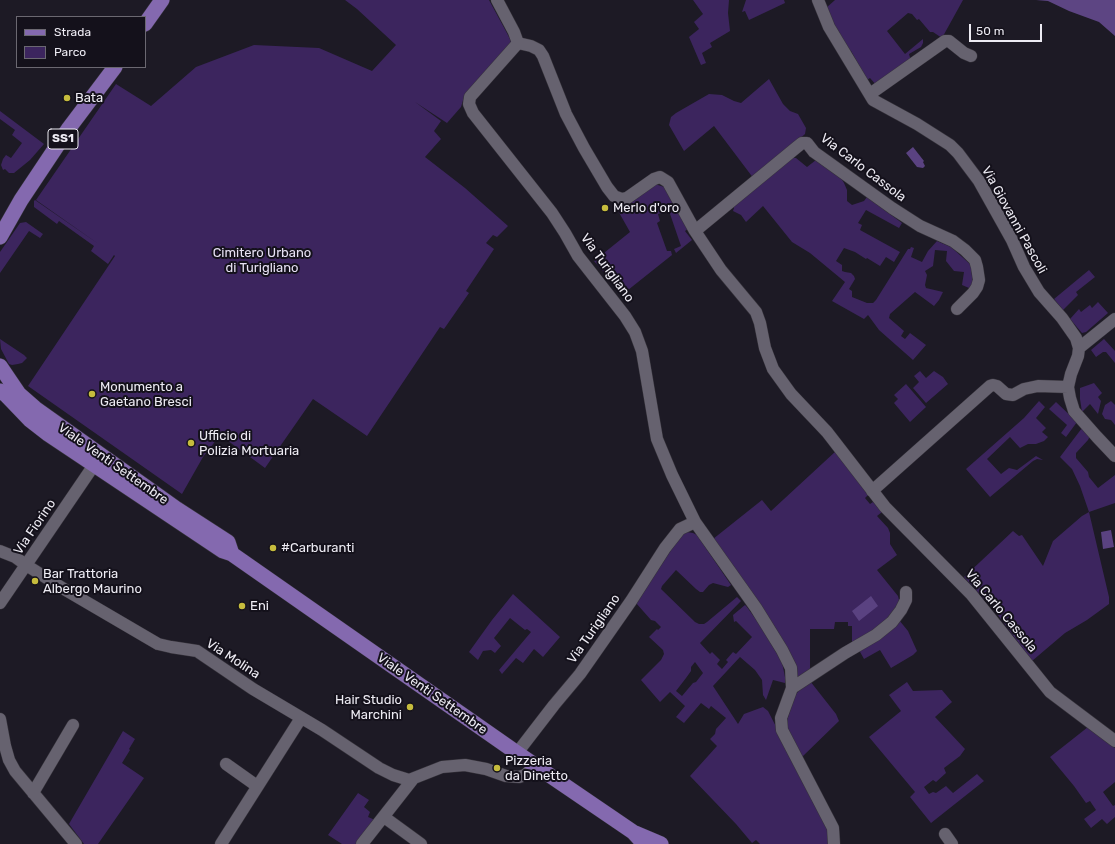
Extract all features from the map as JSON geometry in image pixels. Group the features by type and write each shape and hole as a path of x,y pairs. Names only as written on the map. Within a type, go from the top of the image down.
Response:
{"main road":[{"path":"146,23 162,0"},
{"name":"SS1","path":"0,237 21,200 69,128 114,68"},
{"name":"SS1","path":"0,224 21,200"},
{"name":"Viale Venti Settembre","path":"0,366 19,394 35,408 177,509 228,542 232,554"},
{"name":"Viale Venti Settembre","path":"0,391 6,395 30,420 48,434 223,552 232,554 633,832 661,844"},
{"path":"0,404 8,405 30,420"},
{"name":"Viale Venti Settembre","path":"633,832 644,844"}],"street":[{"path":"497,0 514,32 518,43"},
{"name":"Via Giovanni Pascoli","path":"818,0 829,27 873,100 937,136 958,153 979,181 1012,240 1024,267 1033,282 1076,338 1079,348"},
{"path":"870,94 945,41 949,41 964,53 972,56"},
{"name":"Via Carlo Cassola","path":"518,43 531,46 539,50 543,56 566,114 584,148 614,196 622,199 626,198 654,179 660,177 668,182 695,231 721,270 756,312 760,323 765,348 776,374 791,394 827,432 889,512 971,594 1050,692 1115,741"},
{"name":"Via Turigliano","path":"518,43 470,97 469,104 472,113 552,214 578,256 625,316 635,332 642,351 657,438 672,475 694,522 748,597 782,650 791,668 792,688 781,718 782,730 833,828 834,844"},
{"name":"Via Carlo Cassola","path":"695,231 802,143 807,143 814,152 892,208 920,226 953,241 975,260 979,280 977,287 957,309"},
{"path":"1115,319 1079,348 1078,356 1068,387 1074,411 1115,456"},
{"path":"872,491 990,386 996,386 1006,394 1013,395 1024,389 1038,386 1068,387"},
{"name":"Via Fiorino","path":"0,603 94,465"},
{"name":"Via Turigliano","path":"517,753 584,668 631,602 670,542 680,529 694,522"},
{"name":"Via Molina","path":"0,551 15,557 158,644 197,651 253,689 322,730 379,768 403,779 413,779"},
{"path":"792,688 845,652 876,636 892,622 901,610 906,600 906,592"},
{"path":"220,844 301,718"},
{"path":"0,719 9,760 15,771 76,844"},
{"path":"33,793 73,725"},
{"path":"226,764 257,786"},
{"path":"362,844 413,779 442,767 465,765 486,769 506,776 519,777 525,775 536,766"},
{"path":"384,817 421,844"}],"green space":[{"name":"Cimitero Urbano di Turigliano","path":"345,0 489,0 511,41 509,48 464,97 461,107 447,123 415,102 441,121 434,131 441,139 425,157 465,188 508,226 497,237 493,235 486,243 494,249 466,291 469,293 444,329 440,327 367,436 313,399 265,468 220,435 203,457 182,494 28,386 115,256 114,255 108,264 91,251 94,246 59,221 57,224 34,207 34,201 35,200 100,245 36,200 116,84 151,106 196,67 254,45 319,48 372,71 396,45"},
{"path":"693,0 729,0 728,13 730,31 710,43 712,47 702,53 706,63 701,65 689,37 699,29 694,22 703,14"},
{"path":"746,0 784,0 785,3 749,20 745,11 742,12"},
{"path":"835,0 963,0 942,38 933,32 930,32 919,19 917,20 912,14 908,13 887,31 905,54 923,39 923,43 921,47 909,54 911,61 877,86 870,78 867,80 851,51 848,52 826,8"},
{"path":"769,79 783,104 790,111 798,114 806,128 805,134 754,179 714,126 684,151 669,125 671,117 709,94 722,95 741,103"},
{"path":"0,111 44,144 30,160 14,173 9,173 5,169 3,170 1,165 6,155 11,158 22,143 12,135 15,130 0,119"},
{"path":"792,158 796,158 807,167 816,160 841,178 847,190 847,201 852,205 864,201 867,197 902,223 899,228 866,210 858,223 862,225 860,230 900,252 894,262 886,257 880,266 855,252 844,248 836,261 842,265 842,271 851,273 854,276 855,279 849,289 852,291 852,297 867,303 873,303 908,249 911,247 914,248 911,257 922,262 928,251 937,241 951,247 971,265 973,287 969,288 962,285 964,272 954,271 946,261 947,251 935,250 933,266 925,271 927,275 925,285 926,288 943,292 939,300 934,306 915,292 890,314 889,318 904,331 901,336 905,339 910,333 926,345 913,360 879,330 868,315 864,319 832,301 845,282 810,253 792,242 763,206 746,222 741,215 733,211 734,206"},
{"path":"655,184 664,187 689,228 685,231 692,240 676,253 674,249 681,246 669,211 658,214 660,221 657,223 667,251 671,251 672,255 623,294 594,261 630,232 617,209"},
{"path":"26,222 43,234 40,238 29,231 0,273 0,252 20,223"},
{"path":"1089,270 1095,277 1076,292 1078,295 1063,310 1054,299"},
{"path":"1098,302 1108,313 1086,332 1082,333 1070,319 1079,309 1081,312 1090,305 1092,308"},
{"path":"0,339 27,358 22,363 12,365 9,364 1,349"},
{"path":"1104,339 1115,351 1115,363 1106,352 1103,352 1096,357 1091,350"},
{"path":"920,371 926,378 934,371 943,377 948,384 926,403 913,388 919,382 914,376"},
{"path":"1094,383 1102,393 1098,397 1101,401 1098,414 1090,404 1082,412 1080,388"},
{"path":"906,384 926,407 910,422 894,403 898,399 894,395"},
{"path":"1039,401 1045,407 1036,418 1046,428 1042,432 1048,437 1044,441 1036,444 1028,444 1020,448 1010,437 987,459 1001,474 1009,468 1017,470 1036,456 1043,460 1037,459 1033,461 990,497 966,469 1024,418"},
{"path":"1111,401 1115,405 1115,425 1111,420 1105,419 1102,414 1105,405"},
{"path":"1056,402 1077,422 1066,437 1061,433 1067,425 1049,409"},
{"path":"1082,428 1090,436 1076,453 1076,458 1088,472 1089,477 1098,488 1115,475 1115,503 1089,512 1072,469 1060,457"},
{"path":"836,451 868,495 865,498 870,504 873,502 882,512 877,516 888,528 890,533 890,544 897,555 877,570 898,596 899,600 895,613 852,646 852,626 848,626 848,622 835,622 834,629 810,629 810,672 796,681 713,539 762,500 771,511"},
{"path":"1089,512 1109,597 1109,604 1087,620 1065,633 1032,661 995,611 964,577 1013,531 1019,536 1022,535 1043,566 1053,541 1082,516"},
{"path":"687,532 697,535 731,585 728,587 713,583 703,592 700,592 676,570 661,589 695,622 699,624 704,624 707,622 737,597 741,601 700,643 710,654 712,652 720,660 717,664 722,669 728,662 726,660 733,652 736,654 752,637 736,621 734,622 733,615 745,605 760,625 782,662 785,683 773,680 766,700 763,695 762,680 755,670 740,657 713,686 738,724 744,714 763,707 768,711 827,826 831,844 760,844 756,840 752,843 690,776 717,746 710,739 715,734 716,729 726,718 711,706 709,709 701,703 684,723 676,717 685,706 670,692 660,702 641,680 661,660 664,654 663,650 649,637 661,627 655,621 651,620 636,603 681,535","holes":["695,662 703,673 682,696 676,691 691,671 691,667"]},
{"path":"513,594 560,637 543,657 534,649 523,663 516,658 502,674 499,670 531,632 527,629 525,630 510,618 494,638 501,646 495,653 491,650 483,651 478,660 469,652"},
{"path":"899,620 908,631 917,651 891,668 880,650 864,659 859,650"},
{"path":"810,681 836,714 839,721 802,757 793,744 786,723 795,696 799,690"},
{"path":"907,682 913,691 942,690 952,702 935,717 965,749 960,756 944,768 946,773 936,782 933,780 924,787 929,794 933,792 936,793 946,786 953,793 977,774 984,781 931,823 910,797 915,792 869,737 901,711 889,695"},
{"path":"1088,727 1115,748 1115,782 1103,792 1113,806 1115,805 1115,817 1107,824 1102,819 1091,828 1084,819 1096,810 1090,801 1086,803 1050,757"},
{"path":"123,731 135,739 122,763 144,778 98,844 84,844 69,824"},
{"path":"358,793 369,800 364,807 370,812 368,817 375,820 356,844 342,844 328,835"}],"shaded area":[{"path":"1036,0 1115,0 1115,36 1099,22 1069,11 1048,1"},
{"path":"913,147 924,161 925,166 923,168 917,167 906,153"},
{"path":"1111,530 1114,547 1103,549 1101,532"},
{"path":"871,596 878,606 859,621 852,611"}],"place":[{"name":"Bata","path":"67,98"},
{"name":"Merlo d'oro","path":"605,208"},
{"name":"Monumento a Gaetano Bresci","path":"92,394"},
{"name":"Ufficio di Polizia Mortuaria","path":"191,443"},
{"name":"#Carburanti","path":"273,548"},
{"name":"Bar Trattoria Albergo Maurino","path":"35,581"},
{"name":"Eni","path":"242,606"},
{"name":"Hair Studio Marchini","path":"410,707"},
{"name":"Pizzeria da Dinetto","path":"497,768"}]}
